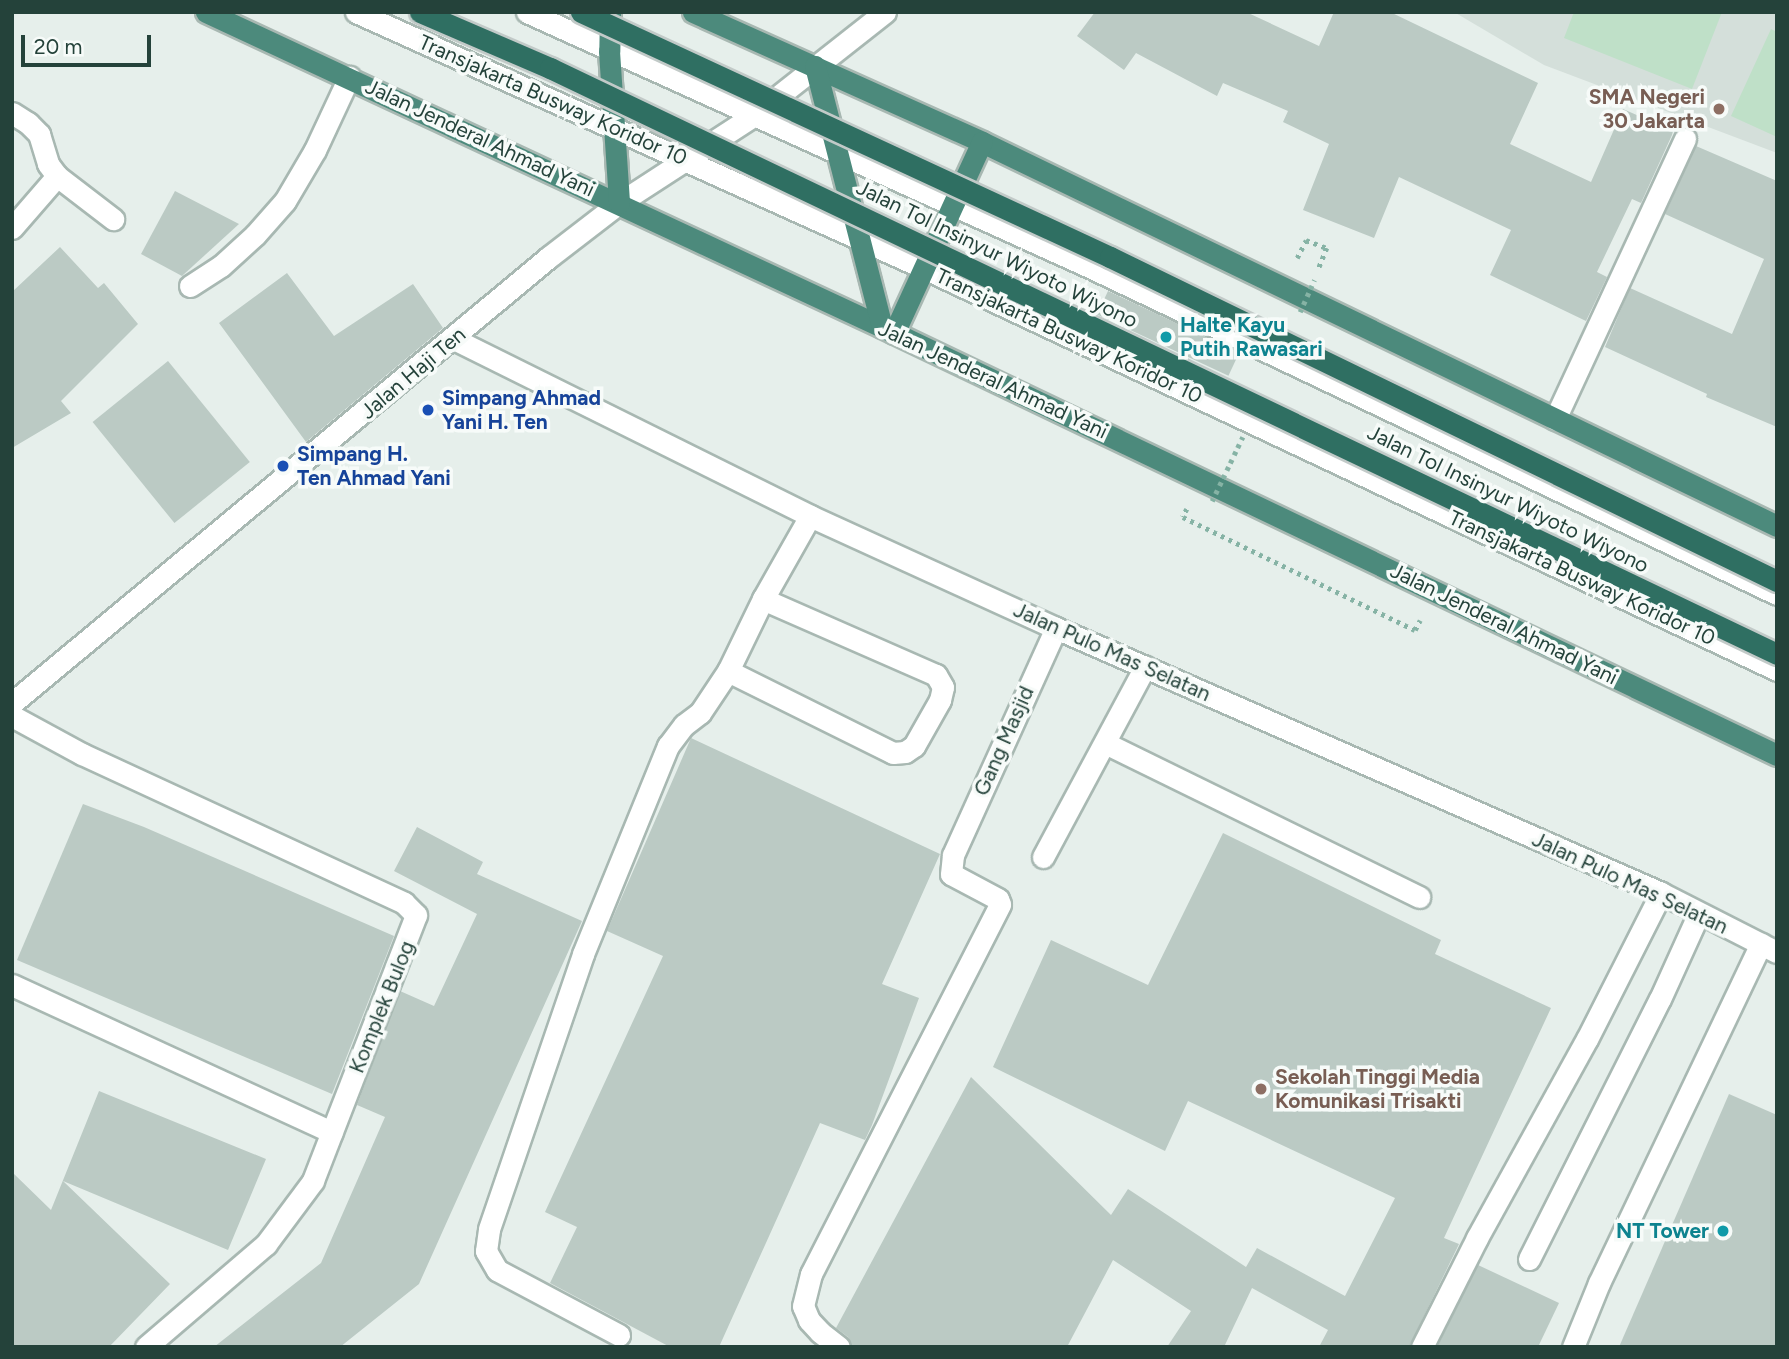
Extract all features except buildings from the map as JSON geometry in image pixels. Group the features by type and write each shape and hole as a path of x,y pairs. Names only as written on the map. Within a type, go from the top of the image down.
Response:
{"highway":[{"name":"Jalan Jenderal Ahmad Yani","path":"206,12 349,77 470,138 619,203 888,330 1777,755"},
{"name":"Jalan Tol Insinyur Wiyoto Wiyono","path":"420,12 562,74 1777,654"},
{"name":"Jalan Tol Insinyur Wiyoto Wiyono","path":"581,12 1110,257 1777,581"},
{"path":"610,12 608,51 619,203"},
{"path":"693,12 982,142 1777,526"},
{"path":"815,66 859,237 888,330"},
{"path":"888,330 924,268 982,142"}],"street":[{"name":"Transjakarta Busway Koridor 10","path":"356,12 859,237 1777,670"},
{"path":"527,12 953,205 1777,594"},
{"name":"Jalan Haji Ten","path":"12,703 454,339 549,257 619,203 752,116 885,12"},
{"path":"190,286 221,266 255,235 285,201 315,150 349,77"},
{"path":"12,114 28,123 39,134 48,164 57,176 113,219"},
{"path":"1555,419 1685,139"},
{"path":"12,228 57,176"},
{"name":"Jalan Pulo Mas Selatan","path":"454,339 810,516 1056,628 1661,893 1769,948"},
{"path":"619,1335 496,1270 486,1251 489,1229 583,954 668,746 684,724 700,713 728,671 810,516"},
{"path":"728,671 893,753 905,752 914,746 940,701 943,687 936,675 764,599"},
{"name":"Gang Masjid","path":"839,1347 820,1332 803,1306 811,1274 1000,904 998,899 951,874 953,855 1056,628"},
{"path":"1043,857 1145,667"},
{"name":"Komplek Bulog","path":"12,716 82,754 404,903 416,915 313,1181 266,1244 146,1347"},
{"path":"1105,743 1419,897"},
{"path":"1422,1347 1478,1238 1587,1039 1661,893"},
{"path":"1529,1259 1660,999 1699,913"},
{"path":"1573,1347 1599,1283 1769,948"},
{"path":"12,985 332,1132"}],"path":[{"path":"1283,287 1306,240 1327,248 1319,269"}],"shaded area":[{"name":"SMA Negeri 30 Jakarta","path":"1454,12 1777,12 1777,153 1544,65"}],"green space":[{"path":"1574,12 1722,12 1692,89 1564,38"},
{"path":"1771,29 1777,32 1777,137 1731,116"}],"place":[{"name":"SMA Negeri 30 Jakarta","path":"1719,109"},
{"name":"Halte Kayu Putih Rawasari","path":"1166,337"},
{"name":"Simpang Ahmad Yani H. Ten","path":"428,410"},
{"name":"Simpang H. Ten Ahmad Yani","path":"283,466"},
{"name":"Sekolah Tinggi Media Komunikasi Trisakti","path":"1261,1089"},
{"name":"NT Tower","path":"1723,1231"}]}
